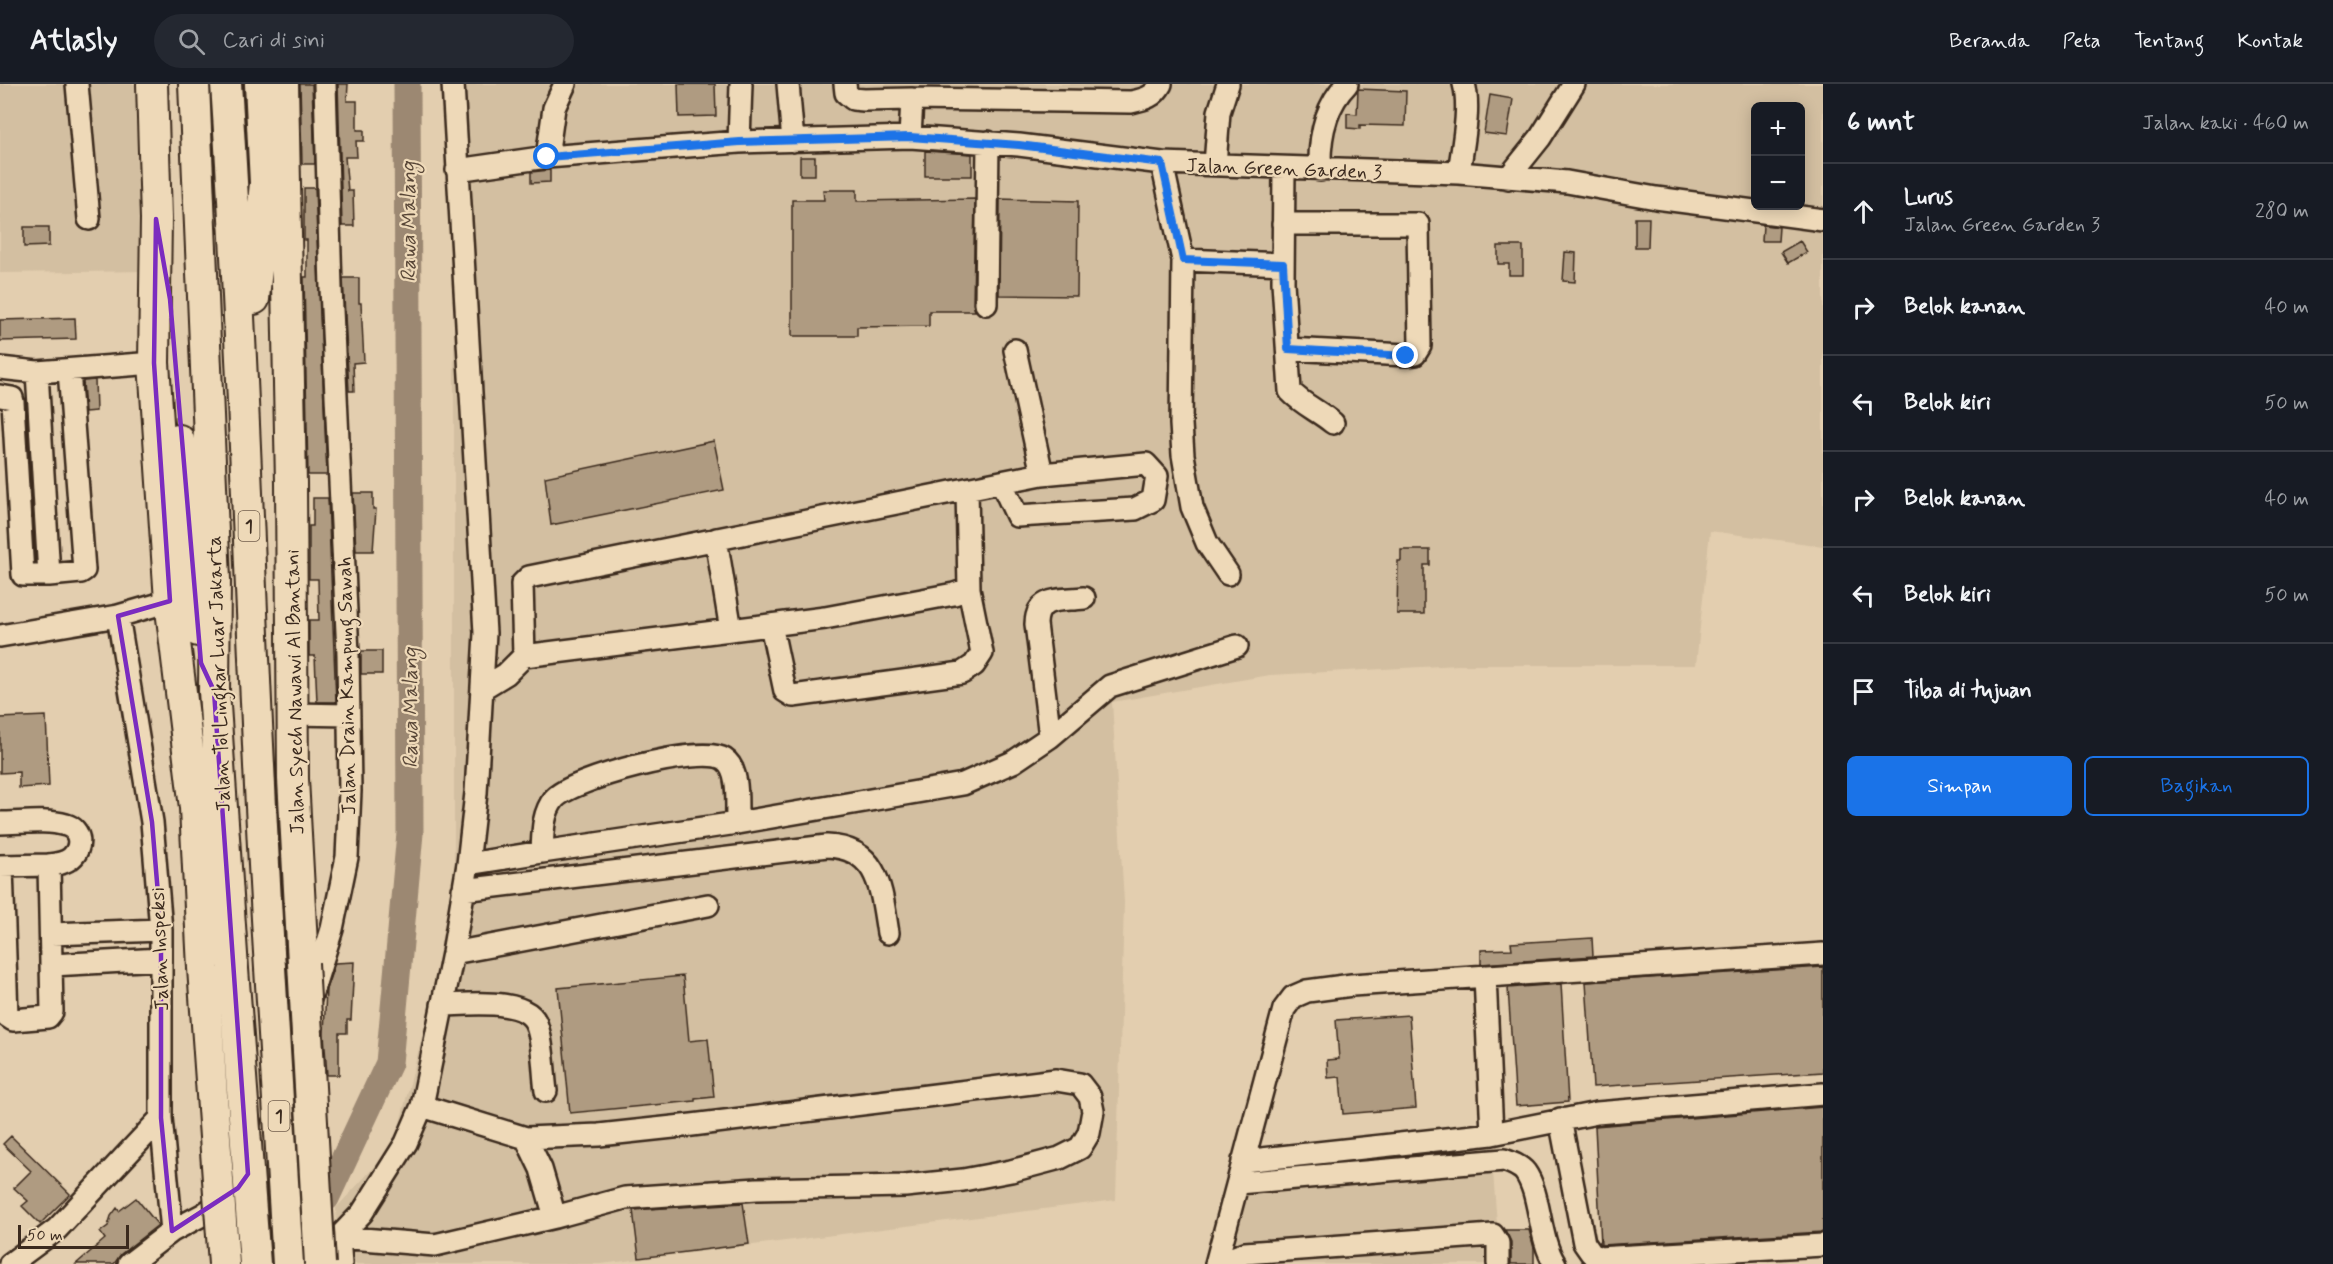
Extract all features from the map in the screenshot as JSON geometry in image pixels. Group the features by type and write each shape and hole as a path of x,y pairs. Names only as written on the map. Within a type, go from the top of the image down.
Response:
{"highway":[{"path":"152,84 160,233 170,299 176,402 201,663 214,691"},
{"name":"Jalan Tol Lingkar Luar Jakarta","path":"194,84 215,580 214,691 255,1264"},
{"name":"Jalan Tol Lingkar Luar Jakarta","path":"226,84 244,393 262,841 288,1264"},
{"path":"244,393 265,183 260,84"},
{"name":"Jalan Syech Nawawi Al Bantani","path":"283,84 293,779 320,1264"},
{"path":"160,233 154,363 170,601 195,808 203,968 224,1264"}],"street":[{"path":"77,84 88,219"},
{"name":"Jalan Drain Kampung Sawah","path":"172,1232 204,1214 238,1188 265,1150 332,929 347,857 350,791 349,715 325,84"},
{"path":"307,1264 339,1237 362,1213 406,1143 422,1106 453,953 468,864 476,793 485,633 453,84"},
{"path":"547,157 554,108 565,84"},
{"path":"740,142 741,84"},
{"path":"788,84 793,141"},
{"path":"845,84 846,93 853,99 1060,93 1138,100 1156,93 1161,84"},
{"path":"1215,165 1219,112 1228,84"},
{"path":"1320,170 1319,145 1325,122 1339,92 1347,84"},
{"path":"1459,173 1465,129 1466,91 1464,84"},
{"path":"1508,178 1540,138 1574,84"},
{"path":"910,137 912,99"},
{"name":"Jalan Green Garden 3","path":"457,170 547,157 740,142 910,137 988,142 1162,163 1284,169 1459,173 1567,182 1656,198 1823,220"},
{"path":"986,304 988,142"},
{"path":"1162,163 1183,260 1181,424 1183,455 1192,507 1207,543 1228,574"},
{"path":"1284,169 1283,264 1290,392 1300,402 1318,410 1333,423"},
{"path":"1283,224 1418,224 1420,346 1415,354 1406,356 1288,349"},
{"path":"1183,260 1283,264"},
{"path":"1015,350 1042,474"},
{"path":"0,368 37,372 154,363"},
{"path":"0,396 12,398 13,402 22,572 26,576 81,572 84,570 69,370"},
{"path":"37,372 49,575"},
{"path":"524,656 522,584 529,577 716,539 1001,482 1042,474 1146,464 1157,476 1153,500 1135,509 1017,516 1001,482"},
{"path":"771,625 785,691 793,696 962,673 974,665 982,653 969,590 967,489"},
{"path":"716,539 731,630"},
{"path":"483,688 506,674 524,656 825,618 969,590"},
{"path":"1050,737 1036,612 1045,603 1084,598"},
{"path":"0,636 118,616 170,601"},
{"name":"Jalan Inspeksi","path":"118,616 152,822 161,930 161,1118 172,1232"},
{"path":"468,864 736,824 963,784 1013,762 1050,737 1110,686 1237,646"},
{"path":"292,714 349,715"},
{"path":"542,852 546,813 555,798 605,774 686,756 711,754 725,759 736,778 736,824"},
{"path":"0,823 68,825 76,831 79,841 78,849 72,857 62,863 1,867 9,1018 13,1020 50,1015 52,1012 49,865"},
{"path":"463,890 827,846 843,847 858,853 874,870 882,892 888,933"},
{"path":"453,953 708,905"},
{"path":"51,934 161,930"},
{"path":"1216,1264 1284,1009 1293,997 1307,991 1352,986 1823,954"},
{"path":"52,965 161,958"},
{"path":"1485,976 1492,1134"},
{"path":"442,1005 505,1005 524,1010 537,1023 546,1091"},
{"path":"339,1237 435,1245 625,1198 780,1188 905,1186 1011,1172 1060,1158 1080,1148 1089,1133 1093,1111 1090,1097 1080,1084 1056,1080 692,1125 599,1135 526,1138 422,1106"},
{"path":"1243,1161 1492,1134 1597,1113 1823,1094"},
{"path":"10,1264 57,1228 161,1118"},
{"path":"1560,1119 1584,1243 1598,1258 1823,1245"},
{"path":"526,1138 541,1169 555,1217"},
{"path":"1238,1183 1504,1160 1524,1171 1532,1185 1545,1242 1555,1264"},
{"path":"129,1264 172,1232"},
{"path":"1233,1264 1235,1257 1245,1253 1493,1235 1498,1243 1498,1264"},
{"path":"339,1237 341,1264"}],"highlighted area":[{"path":"156,219 170,299 201,663 214,691 248,1174 238,1188 172,1231 161,1118 161,930 152,822 118,616 170,601 154,363"}],"shaded area":[{"path":"0,84 144,84 151,271 0,273"},
{"path":"454,84 1823,84 1823,546 1710,531 1696,665 1459,665 1270,675 1112,702 1124,902 1116,1200 601,1264 339,1264 336,1208 394,1146 454,912"},
{"path":"1493,1172 1500,1264 1207,1264 1250,1183"}],"building":[{"path":"300,84 312,84 315,164 302,164"},
{"path":"338,84 348,84 347,101 357,101 357,130 364,130 364,141 356,141 357,157 345,157 348,191 353,191 354,226 342,226"},
{"path":"678,84 715,84 716,116 679,117"},
{"path":"1358,89 1406,91 1405,126 1360,125 1360,129 1347,128 1347,113 1357,114"},
{"path":"1490,95 1513,99 1507,136 1484,133"},
{"path":"925,151 972,154 972,176 925,176"},
{"path":"800,157 815,157 815,175 800,175"},
{"path":"550,170 550,182 531,183 531,172"},
{"path":"304,188 315,188 327,475 308,475 304,277 307,277 307,240 304,240"},
{"path":"823,190 857,190 857,201 975,199 973,304 975,311 929,311 929,326 857,327 857,336 792,336 792,200 824,200"},
{"path":"1000,199 1078,201 1077,296 999,295"},
{"path":"1635,218 1649,218 1648,247 1635,247"},
{"path":"1763,225 1779,227 1778,241 1762,241"},
{"path":"24,227 49,227 49,246 24,247"},
{"path":"1800,241 1807,252 1788,263 1781,252"},
{"path":"1498,246 1523,246 1523,275 1509,275 1509,264 1498,264"},
{"path":"1565,252 1576,253 1575,282 1563,281"},
{"path":"343,278 359,278 364,362 353,363 354,391 349,391"},
{"path":"75,318 76,339 0,341 0,320"},
{"path":"95,380 96,411 85,412 83,381"},
{"path":"714,441 724,490 551,525 545,477"},
{"path":"353,493 373,493 373,509 376,509 373,551 356,551"},
{"path":"313,498 328,498 336,702 317,702 315,656 309,656 309,620 319,620 318,579 309,579 309,526 313,526"},
{"path":"1401,550 1430,550 1430,565 1424,565 1424,614 1397,614 1398,561 1401,561"},
{"path":"361,651 382,651 382,674 361,674"},
{"path":"46,716 49,786 19,788 19,772 0,773 0,718"},
{"path":"1592,938 1593,956 1481,964 1481,950 1512,949 1511,943"},
{"path":"354,962 351,1020 347,1020 347,1033 339,1033 339,1075 327,1075 324,1034 326,989 335,963"},
{"path":"1823,967 1823,1072 1593,1087 1586,982"},
{"path":"683,976 689,1041 708,1039 714,1097 695,1099 695,1101 570,1113 558,988"},
{"path":"1561,984 1568,1102 1516,1106 1508,988"},
{"path":"1409,1015 1416,1108 1343,1114 1340,1077 1328,1078 1327,1060 1339,1059 1336,1020"},
{"path":"1823,1107 1823,1232 1601,1245 1595,1126"},
{"path":"11,1136 70,1194 40,1224 22,1206 28,1201 14,1188 31,1171 3,1144"},
{"path":"136,1198 158,1225 121,1254 114,1264 76,1264 105,1239 100,1232 108,1226 117,1208 119,1211"},
{"path":"743,1203 749,1244 639,1258 633,1210"},
{"path":"1505,1230 1529,1230 1534,1248 1534,1264 1511,1264 1511,1242"}],"waterway":[{"name":"Rawa Malang","path":"226,1264 326,1198 389,1063 410,833 407,84"}],"route":[{"path":"547,157 740,142 910,137 1019,145 1162,163 1183,260 1283,264 1288,349 1406,356"}]}
